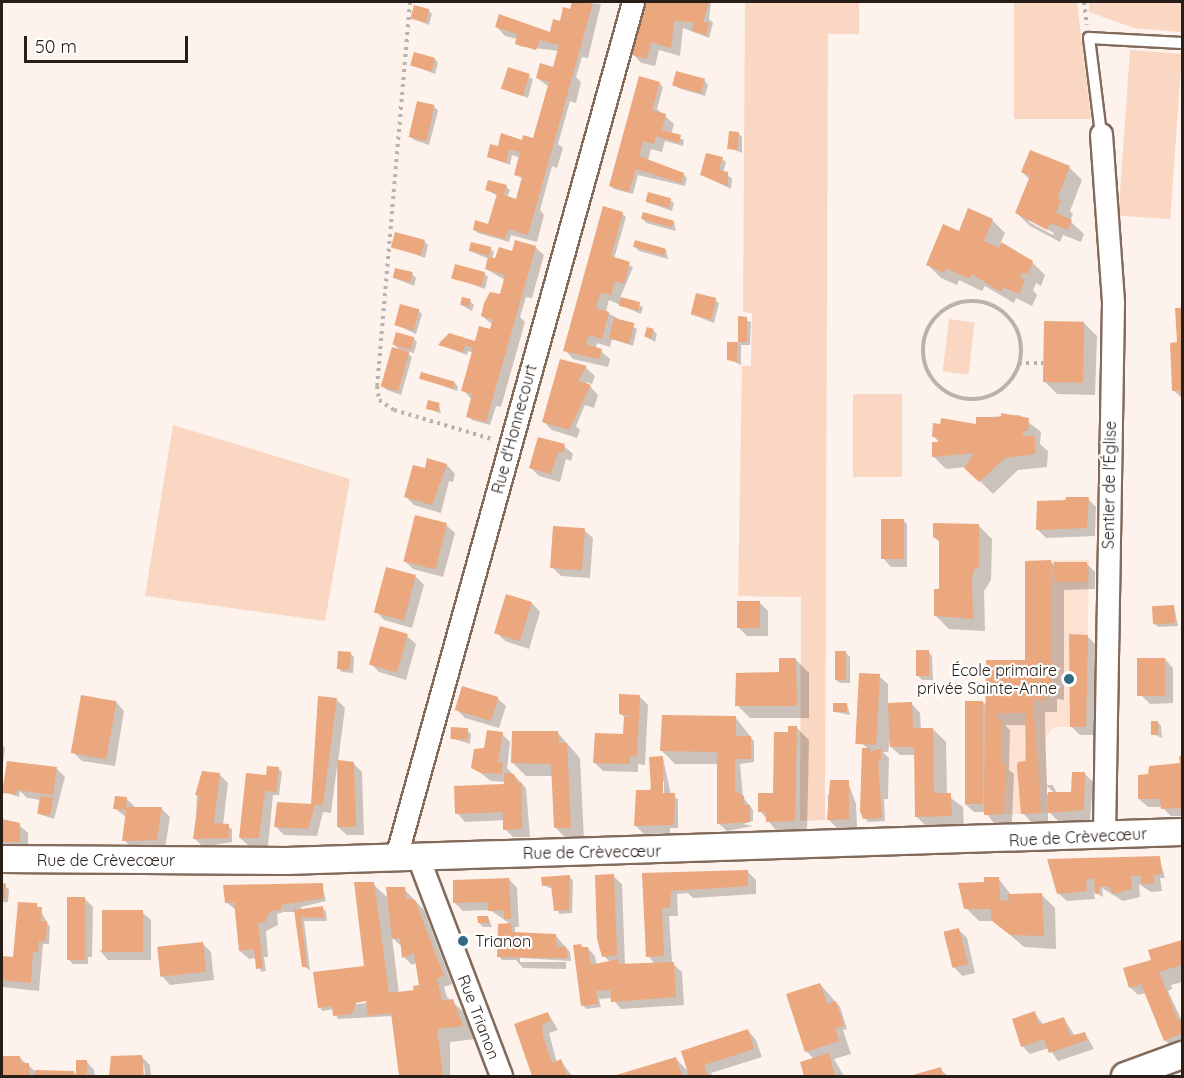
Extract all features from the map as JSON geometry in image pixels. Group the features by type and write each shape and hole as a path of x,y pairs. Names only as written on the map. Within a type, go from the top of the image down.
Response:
{"street":[{"name":"Rue d'Honnecourt","path":"407,857 508,453 633,2"},
{"name":"Sentier de l'Église","path":"1101,134 1113,303 1104,836"},
{"name":"Rue de Crèvecœur","path":"2,859 247,862 1182,832"},
{"name":"Rue Trianon","path":"407,857 501,1077"},
{"path":"1125,1077 1182,1055"}],"lane":[{"path":"1101,134 1089,38 1182,43"}],"path":[{"path":"410,2 377,386 379,400 394,410 493,439 508,453"},
{"path":"1084,2 1089,38"},
{"path":"960,302 993,305 1007,315 1017,329 1019,363 1000,390 986,397 956,396 932,378 923,349 926,334 944,309 960,302"},
{"path":"1019,363 1043,363"}],"shaded area":[{"path":"745,2 859,2 859,34 828,34 825,820 800,821 801,597 738,596 742,366 751,366 752,313 743,312"},
{"path":"1014,2 1077,2 1091,119 1014,119"},
{"path":"1089,2 1182,2 1182,32 1134,28 1089,12"},
{"path":"1130,50 1182,54 1170,219 1118,216"},
{"path":"949,319 975,322 968,375 943,372"},
{"path":"853,394 902,394 902,477 853,477"},
{"path":"173,425 350,479 325,621 145,596"},
{"name":"École primaire privée Sainte-Anne","path":"1089,560 1086,727 1054,727 1045,739 1048,813 984,815 985,713 1032,713 1033,700 1045,687 1051,687 1051,653 1025,653 1025,561"}],"building":[{"path":"572,2 591,2 592,6 528,235 508,229 505,239 473,230 475,220 488,224 497,194 485,190 488,180 507,185 504,195 516,199 522,177 514,175 520,152 509,149 506,163 487,157 490,144 498,146 501,133 522,140 523,135 533,138 549,82 536,78 540,63 553,67 559,45 540,40 536,50 515,44 517,34 495,27 499,14 550,32 553,19 560,21 563,7 570,9"},
{"path":"646,2 709,2 703,22 709,23 706,35 692,31 694,22 674,21 671,48 651,42 647,59 631,55"},
{"path":"414,5 429,9 426,23 410,19"},
{"path":"414,52 435,58 431,72 410,65"},
{"path":"508,67 530,74 523,96 501,89"},
{"path":"676,71 705,79 701,93 672,85"},
{"path":"639,76 660,82 652,110 666,114 662,130 681,135 679,143 656,136 654,144 643,141 639,156 684,173 681,183 636,169 629,192 609,186"},
{"path":"417,101 435,105 426,141 409,137"},
{"path":"729,131 739,132 737,150 727,149"},
{"path":"1030,150 1070,166 1057,199 1061,200 1056,213 1072,220 1068,230 1050,223 1047,230 1015,213 1030,176 1021,172"},
{"path":"706,153 723,157 719,170 728,172 728,186 700,175"},
{"path":"648,192 671,198 669,208 645,202"},
{"path":"603,206 623,212 611,256 630,262 624,284 615,281 611,295 601,293 598,300 596,308 609,312 602,339 589,335 586,344 602,349 599,359 563,351"},
{"path":"968,208 993,219 984,241 999,248 1001,242 1033,261 1028,274 1023,272 1020,278 1025,280 1019,294 1003,287 1001,292 972,274 969,279 946,268 944,273 926,265 943,224 959,231"},
{"path":"643,212 674,221 672,228 641,219"},
{"path":"395,232 425,240 421,255 391,247"},
{"path":"515,240 536,246 486,422 466,417 472,394 461,391 473,348 465,345 463,352 438,345 449,333 475,341 479,326 490,329 493,320 481,316 484,303 490,292 500,294 505,275 485,269 488,257 495,258 499,247 512,251"},
{"path":"635,240 666,249 664,256 633,247"},
{"path":"471,242 491,247 489,256 469,251"},
{"path":"455,264 485,272 481,287 451,278"},
{"path":"395,268 413,272 410,282 393,278"},
{"path":"696,293 716,298 711,319 691,314"},
{"path":"462,297 471,299 469,307 460,305"},
{"path":"621,297 640,302 638,311 619,306"},
{"path":"400,304 419,309 414,330 394,325"},
{"path":"1175,308 1182,308 1182,406 1180,391 1172,391 1170,343 1177,342"},
{"path":"738,316 747,317 747,342 738,342"},
{"path":"614,318 634,323 629,343 609,338"},
{"path":"1044,321 1084,322 1083,383 1043,382"},
{"path":"647,327 654,329 651,339 644,337"},
{"path":"396,332 414,337 411,350 392,344"},
{"path":"727,342 738,342 737,362 727,360"},
{"path":"392,347 409,352 398,391 381,386"},
{"path":"560,359 587,366 578,381 591,385 569,430 542,422"},
{"path":"421,372 455,382 453,388 419,379"},
{"path":"428,400 440,403 437,412 426,409"},
{"path":"1001,413 1029,418 1028,431 1023,431 1023,436 1035,436 1035,454 1005,458 979,482 964,468 974,453 932,457 932,442 938,442 938,437 932,437 933,423 940,424 941,418 976,424 976,417 1001,417"},
{"path":"538,437 565,444 563,453 558,452 551,474 529,468"},
{"path":"427,458 447,464 432,505 404,497 413,465 425,468"},
{"path":"1066,497 1089,497 1087,528 1036,530 1037,501 1065,500"},
{"path":"415,515 447,523 435,570 403,562"},
{"path":"881,519 904,519 904,559 881,559"},
{"path":"933,523 979,524 979,567 975,568 972,577 973,619 934,616 934,589 939,589 939,540 933,537"},
{"path":"553,526 585,528 582,570 550,568"},
{"path":"1051,560 1051,687 1045,687 1045,700 1033,700 1041,813 1021,814 1017,766 1018,762 1026,761 1025,713 997,713 997,720 1002,720 1002,762 1006,766 1004,814 984,815 986,660 1025,660 1025,561"},
{"path":"1054,562 1087,562 1087,582 1054,582"},
{"path":"386,567 416,575 404,620 374,612"},
{"path":"506,594 532,602 520,641 494,633"},
{"path":"737,601 760,601 760,628 737,628"},
{"path":"1174,605 1175,623 1153,624 1152,606"},
{"path":"380,626 408,634 397,672 369,664"},
{"path":"1069,634 1088,635 1086,727 1070,727"},
{"path":"916,650 929,650 929,676 916,676"},
{"path":"338,651 351,652 350,670 337,669"},
{"path":"835,651 846,651 846,680 835,680"},
{"path":"779,658 796,658 797,706 735,706 736,673 779,672"},
{"path":"1137,658 1165,658 1165,696 1137,696"},
{"path":"859,673 880,674 876,745 855,744"},
{"path":"462,686 498,697 491,721 455,710"},
{"path":"619,694 640,695 637,757 630,756 630,764 593,763 595,733 623,734 624,717 633,717 619,714"},
{"path":"81,695 116,701 106,759 71,753"},
{"path":"318,696 337,698 323,805 315,805 308,829 274,827 277,802 311,804"},
{"path":"965,701 983,701 983,804 965,804"},
{"path":"912,702 913,728 933,728 934,793 951,793 952,816 915,817 914,747 890,747 888,703"},
{"path":"833,703 847,703 847,712 833,712"},
{"path":"662,715 736,716 736,736 751,736 751,759 735,759 735,791 744,796 744,805 750,805 750,822 717,824 717,752 660,751"},
{"path":"1151,721 1158,721 1158,735 1151,735"},
{"path":"788,726 797,726 795,821 766,822 766,812 758,812 758,793 773,793 774,732 788,732"},
{"path":"451,727 468,728 467,740 450,739"},
{"path":"487,730 503,732 498,762 503,763 502,774 481,773 471,768 474,749 484,748"},
{"path":"512,731 558,731 559,743 567,743 571,828 554,828 551,764 511,763"},
{"path":"862,748 870,748 871,752 881,748 881,761 878,761 882,818 863,819 860,811"},
{"path":"663,756 663,793 675,793 674,825 634,826 636,790 651,790 649,757"},
{"path":"1179,756 1182,756 1182,808 1161,809 1160,799 1138,799 1138,775 1148,774 1149,766 1180,763"},
{"path":"338,760 354,762 356,827 337,827"},
{"path":"7,761 57,767 53,795 17,790 16,794 2,793"},
{"path":"267,766 279,767 276,792 265,791 259,838 239,838 246,773 266,775"},
{"path":"202,771 220,773 214,823 229,824 229,838 193,839 199,796 195,795"},
{"path":"1072,772 1085,772 1084,810 1048,813 1048,792 1071,792"},
{"path":"504,773 514,774 518,783 522,783 522,829 503,830 503,812 455,814 454,786 504,784"},
{"path":"830,780 849,780 849,819 827,820"},
{"path":"40,796 53,798 50,816 37,814"},
{"path":"115,796 127,797 126,807 162,807 157,840 122,841 126,810 113,809"},
{"path":"2,819 20,823 20,842 2,842"},
{"path":"1160,856 1162,874 1153,875 1154,883 1141,884 1141,876 1131,876 1132,889 1113,894 1109,886 1099,887 1099,894 1095,894 1094,879 1086,879 1087,891 1057,894 1047,859"},
{"path":"748,870 748,886 671,891 670,908 662,908 664,956 646,957 642,873"},
{"path":"614,874 617,955 602,957 597,939 595,875"},
{"path":"570,875 569,910 554,911 551,885 542,886 541,877"},
{"path":"984,877 999,877 1000,901 1009,900 1008,894 1042,893 1044,936 1010,935 991,920 991,909 964,909 958,883 984,882"},
{"path":"509,878 511,919 504,919 504,910 488,911 488,902 453,903 453,880"},
{"path":"354,882 374,882 389,993 414,990 413,986 419,985 414,953 402,958 400,938 392,939 386,887 405,887 406,898 415,900 444,976 437,978 442,1001 453,999 463,1026 437,1029 443,1076 399,1076 391,1013 368,1016 366,1001 356,1003 352,1014 333,1016 332,1006 318,1008 313,972 364,966"},
{"path":"2,883 6,884 5,899 2,899"},
{"path":"323,883 323,898 281,905 281,910 270,911 265,922 258,923 263,968 256,969 254,949 239,951 234,902 225,903 223,885"},
{"path":"67,897 85,897 85,960 67,960"},
{"path":"18,902 37,903 37,907 42,907 41,921 47,921 46,941 39,941 38,952 33,952 31,983 2,980 2,956 13,957"},
{"path":"323,906 323,918 301,917 307,967 302,967 294,910"},
{"path":"102,910 143,910 143,952 102,952"},
{"path":"477,916 488,916 489,923 478,923"},
{"path":"511,923 512,932 556,934 557,947 566,947 568,958 497,957 498,924"},
{"path":"959,928 968,964 952,968 943,932"},
{"path":"1182,940 1182,965 1159,972 1178,1021 1182,1019 1182,1033 1164,1041 1141,984 1129,988 1123,968 1151,960 1148,950"},
{"path":"203,942 206,972 160,977 157,947"},
{"path":"581,944 582,947 588,947 591,965 618,959 619,964 674,962 676,997 611,1002 610,990 596,991 598,1004 581,1006 573,945"},
{"path":"820,983 827,1004 836,1001 844,1026 835,1028 839,1041 805,1052 786,994"},
{"path":"1035,1011 1039,1025 1064,1017 1070,1036 1085,1032 1087,1040 1049,1053 1044,1039 1021,1047 1012,1019"},
{"path":"548,1012 551,1021 542,1024 543,1036 552,1063 561,1059 567,1076 532,1076 514,1024"},
{"path":"748,1029 754,1049 704,1065 708,1076 689,1076 681,1051"},
{"path":"829,1053 835,1076 804,1076 800,1062"},
{"path":"142,1055 144,1076 109,1076 111,1056"},
{"path":"2,1056 20,1056 21,1063 29,1063 30,1076 2,1076"},
{"path":"676,1057 682,1076 613,1076"},
{"path":"76,1060 87,1060 87,1076 76,1076"},
{"path":"941,1067 943,1076 909,1076"},
{"path":"35,1070 74,1071 74,1076 35,1076"}],"place":[{"name":"École primaire privée Sainte-Anne","path":"1069,679"},
{"name":"Trianon","path":"463,941"}]}
